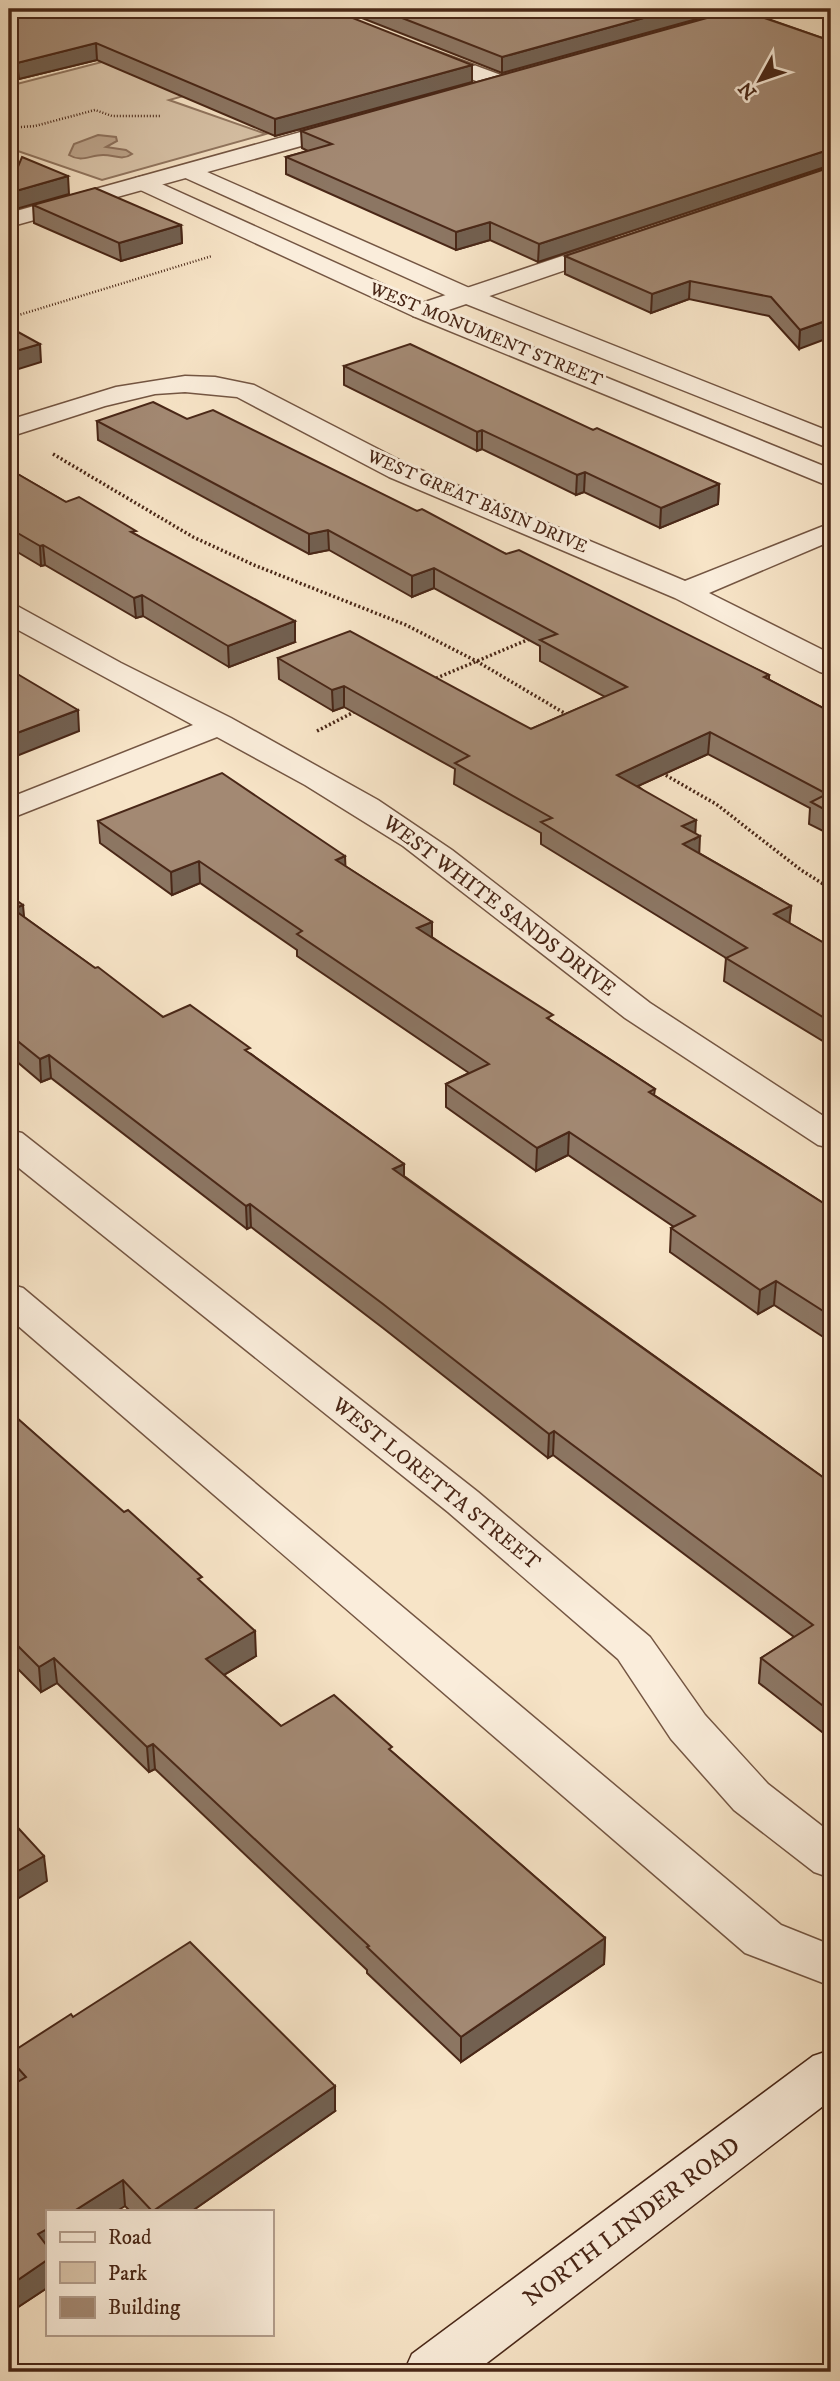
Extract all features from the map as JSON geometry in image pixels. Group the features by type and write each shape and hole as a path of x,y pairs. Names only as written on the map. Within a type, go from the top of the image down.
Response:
{"street":[{"path":"402,44 501,83"},
{"path":"474,91 527,76"},
{"path":"9,220 368,121"},
{"name":"WEST MONUMENT STREET","path":"189,171 465,295 831,441"},
{"name":"WEST MONUMENT STREET","path":"144,183 422,310 831,479"},
{"path":"422,310 635,239"},
{"name":"WEST GREAT BASIN DRIVE","path":"9,429 135,389 192,382 221,384 245,391 399,471 685,592 831,666"},
{"path":"685,592 831,531"},
{"name":"WEST WHITE SANDS DRIVE","path":"9,613 74,652 324,780 416,839 609,990 708,1060 831,1138"},
{"path":"9,808 220,725"},
{"name":"WEST LORETTA STREET","path":"9,1141 463,1502 635,1648 688,1727 751,1797 831,1859"},
{"path":"9,1297 763,1939 831,1966"},
{"name":"NORTH LINDER ROAD","path":"432,2372 831,2071"}],"path":[{"path":"9,128 35,126 95,110 112,116 161,116"},
{"path":"9,318 267,240"},
{"path":"52,454 98,477 125,497 213,547 380,612 477,659 573,718"},
{"path":"426,682 541,634"},
{"path":"272,752 359,710"},
{"path":"654,768 716,804 801,870 831,889"}],"green space":[{"path":"179,42 255,76 169,100 266,134 102,180 9,148 9,86"}],"shaded area":[{"path":"98,135 116,137 117,141 106,147 126,150 132,154 125,157 103,155 82,159 69,155 74,144"}],"building":[{"path":"23,9 330,9 472,65 275,119 96,43 17,63 9,59 9,14"},
{"path":"379,9 676,9 502,57"},
{"path":"726,9 738,9 831,41 831,149 539,244 490,222 456,232 286,157 332,144 301,131 721,14"},
{"path":"22,157 68,176 9,193"},
{"path":"831,167 831,319 800,330 771,297 690,281 652,294 565,256"},
{"path":"95,188 181,225 119,243 33,205"},
{"path":"9,327 40,344 9,353"},
{"path":"410,344 593,430 597,428 719,484 661,508 585,472 577,475 482,430 477,432 344,366"},
{"path":"153,402 187,419 213,410 417,511 422,509 506,554 519,550 769,675 764,677 831,712 831,813 811,802 827,794 710,732 617,775 696,820 682,826 700,836 683,844 791,906 774,914 831,947 831,1022 726,958 747,948 541,822 552,818 455,763 469,756 344,686 332,690 278,658 350,631 531,729 627,687 540,640 557,634 434,568 412,576 328,530 309,534 97,421"},
{"path":"9,469 66,502 79,497 136,531 131,532 295,621 228,646 142,595 134,598 9,528"},
{"path":"9,669 78,710 9,736"},
{"path":"222,773 345,856 336,860 432,922 417,928 553,1015 547,1018 655,1089 649,1092 831,1208 831,1316 776,1281 760,1290 671,1228 695,1216 569,1132 537,1148 446,1084 489,1064 297,934 302,931 199,861 171,872 98,821"},
{"path":"9,895 23,905 13,909 95,968 98,967 163,1017 190,1005 250,1048 245,1050 404,1164 393,1169 831,1483 831,1712 761,1658 813,1625 554,1431 549,1434 383,1304 250,1204 246,1206 49,1055 40,1059 9,1034"},
{"path":"9,1411 124,1512 128,1510 202,1577 198,1579 255,1631 206,1659 281,1726 334,1695 392,1747 389,1749 605,1938 461,2037 367,1947 369,1946 153,1744 147,1747 54,1658 39,1667 9,1637"},
{"path":"9,1818 44,1856 9,1876"},
{"path":"190,1942 335,2086 154,2210 151,2210 123,2180 76,2210 46,2210 46,2230 38,2234 46,2245 46,2261 9,2286 9,2087 26,2077 9,2058 9,2054 71,2014 73,2017"}]}
